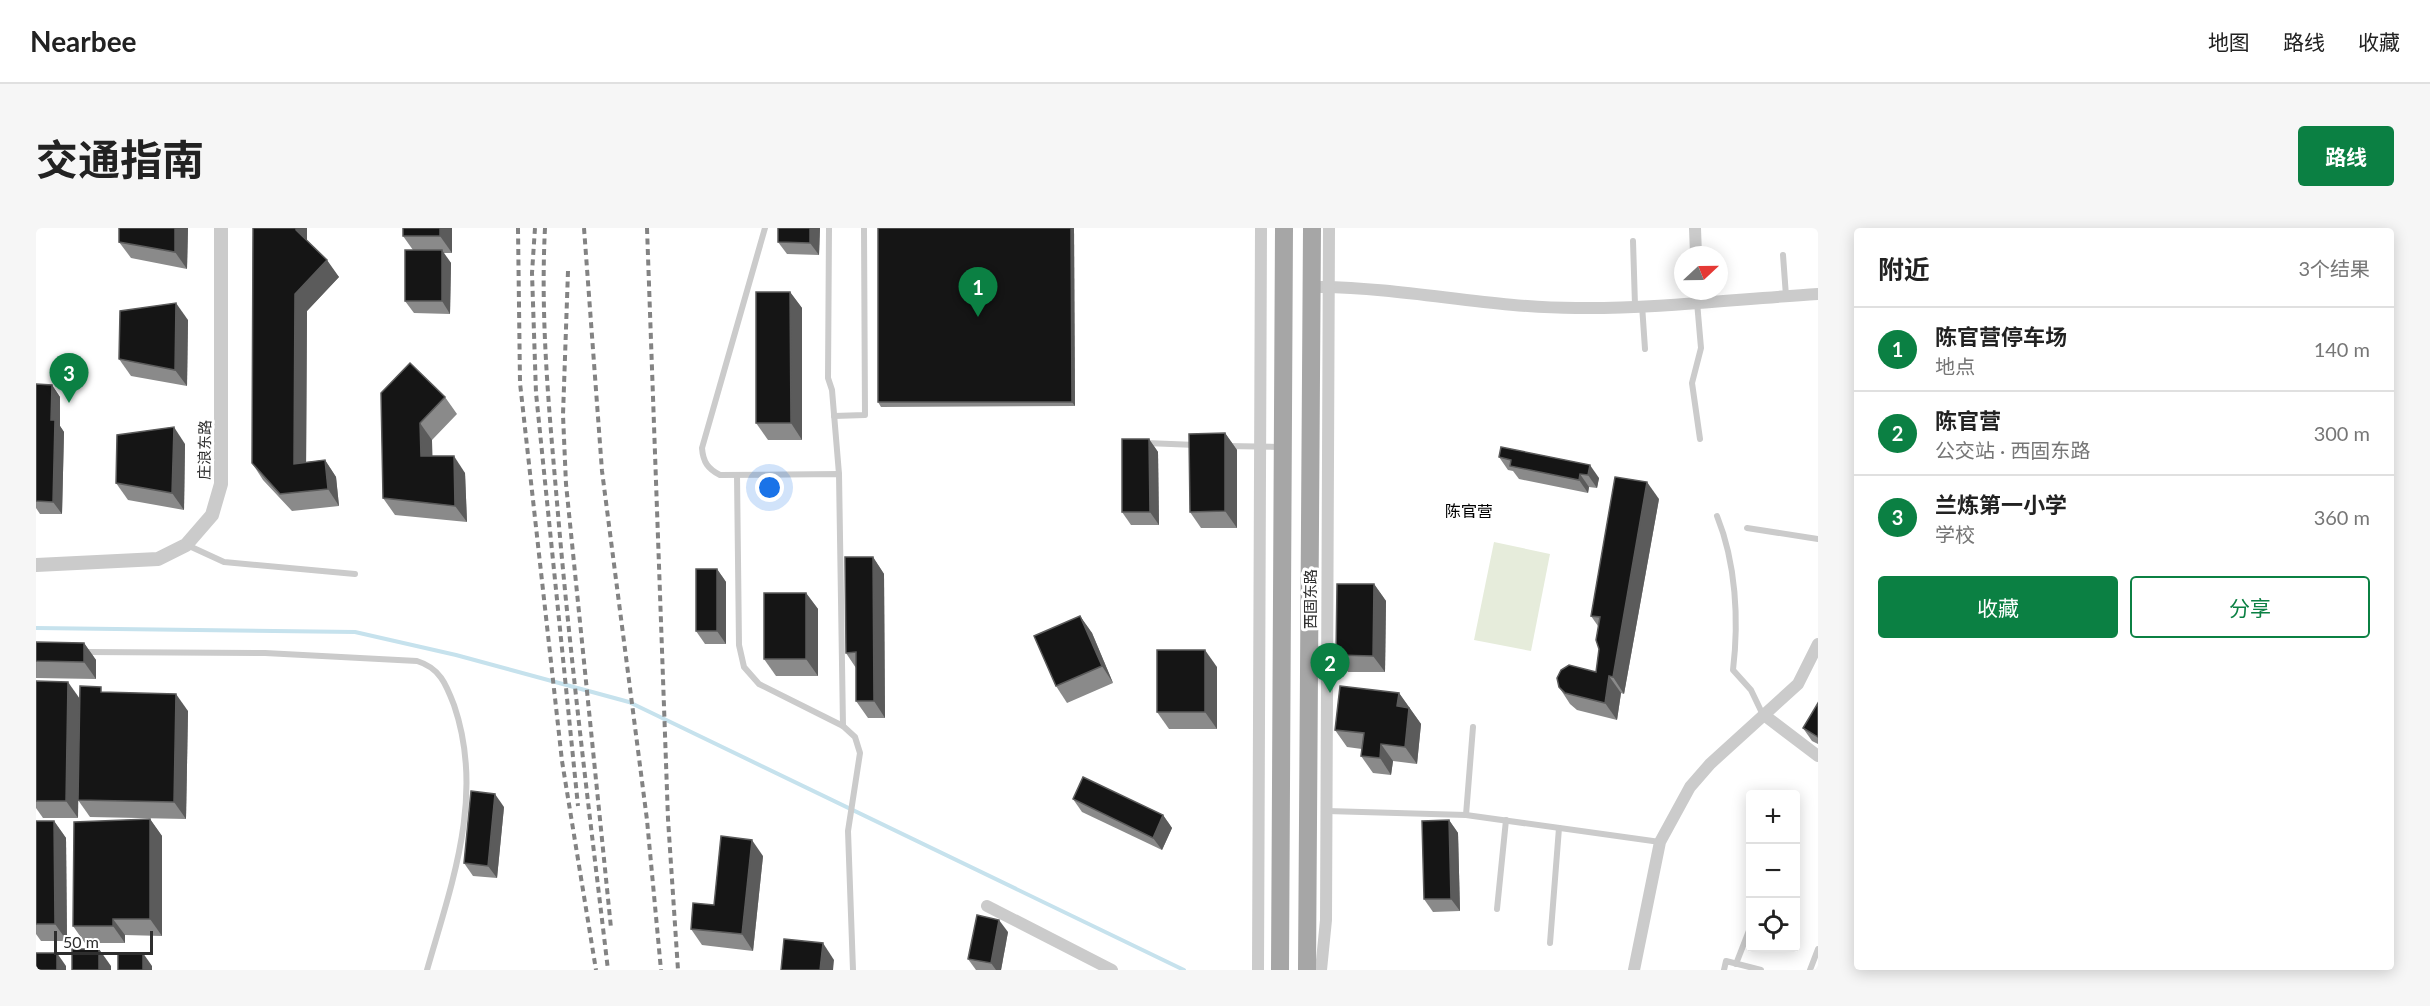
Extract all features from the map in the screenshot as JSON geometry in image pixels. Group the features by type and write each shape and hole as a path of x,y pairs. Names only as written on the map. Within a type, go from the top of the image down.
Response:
{"main road":[{"name":"西固东路","path":"1280,970 1284,228"},
{"name":"西固东路","path":"1307,970 1319,287 1312,228"}],"street":[{"name":"庄浪东路","path":"36,565 158,559 186,545 212,515 221,484 221,228"},
{"path":"1258,970 1258,448 1261,228"},
{"path":"1321,970 1326,920 1327,811 1319,287 1329,228"},
{"path":"1695,228 1696,246"},
{"path":"1319,287 1359,287 1527,306 1577,308 1638,305 1674,300"},
{"path":"1728,296 1818,294"},
{"path":"1634,970 1660,842 1690,787 1710,764 1798,684 1818,644"},
{"path":"1764,716 1818,756"},
{"path":"987,906 1112,970"}],"lane":[{"path":"765,228 702,448 706,465 720,475 839,474"},
{"path":"829,228 828,378 832,390 839,474 843,726"},
{"path":"834,417 865,415 864,228"},
{"path":"1633,241 1638,305 1645,349"},
{"path":"1783,255 1786,296"},
{"path":"1697,300 1701,348 1692,382 1700,439"},
{"path":"1133,442 1201,445"},
{"path":"1224,446 1283,447"},
{"path":"737,474 739,645 744,667 759,684 843,726 855,737 860,753 848,831 853,970"},
{"path":"1718,516 1726,536 1738,633 1733,670 1751,690 1764,716"},
{"path":"1747,528 1818,539"},
{"path":"186,545 224,562 356,574"},
{"path":"82,652 265,653 417,661 438,672 446,683 463,730 467,792 459,859 427,970"},
{"path":"1466,815 1473,727"},
{"path":"1327,811 1466,815 1660,842"},
{"path":"1497,909 1506,820"},
{"path":"1550,943 1559,828"},
{"path":"1736,964 1746,938"},
{"path":"1810,970 1818,949"},
{"path":"1724,970 1726,961 1761,970"}],"green space":[{"path":"1494,542 1550,554 1531,651 1474,640"}],"building":[{"path":"119,228 175,228 175,252 119,242"},
{"path":"253,228 296,228 327,260 295,294 294,464 325,460 328,489 280,494 252,463"},
{"path":"403,228 440,228 440,236 403,236"},
{"path":"778,228 810,228 810,243 778,242"},
{"path":"878,228 1071,228 1072,402 878,402"},
{"path":"405,250 442,250 442,301 405,301"},
{"path":"756,292 790,292 791,423 756,423"},
{"path":"176,303 175,370 119,359 120,311"},
{"path":"410,363 445,397 420,423 421,456 454,456 455,506 383,498 381,393"},
{"path":"36,384 52,385 51,420 55,420 53,502 36,501"},
{"path":"174,427 172,493 116,483 117,435"},
{"path":"1225,433 1225,511 1190,512 1189,434"},
{"path":"1122,439 1149,439 1150,512 1122,512"},
{"path":"1501,447 1590,465 1588,475 1580,474 1579,480 1510,466 1511,460 1499,457"},
{"path":"1615,477 1647,482 1613,677 1609,676 1605,703 1565,693 1559,687 1557,678 1561,670 1569,665 1596,672 1599,649 1596,640 1600,617 1591,616"},
{"path":"845,557 873,557 874,701 856,701 856,652 846,653"},
{"path":"696,569 717,569 717,631 696,631"},
{"path":"1337,584 1374,584 1373,656 1336,655"},
{"path":"764,593 806,593 806,659 764,659"},
{"path":"1080,616 1102,666 1056,686 1034,636"},
{"path":"36,642 84,643 84,662 36,661"},
{"path":"1157,650 1205,650 1205,712 1157,712"},
{"path":"36,681 68,682 66,801 36,801"},
{"path":"80,686 101,687 101,692 176,694 174,802 78,800"},
{"path":"1340,686 1399,693 1397,706 1409,708 1405,747 1381,744 1380,758 1361,756 1364,733 1335,730"},
{"path":"1818,703 1818,737 1803,728"},
{"path":"1083,777 1163,815 1153,838 1073,799"},
{"path":"471,791 495,794 488,866 464,863"},
{"path":"150,819 150,919 113,919 113,926 73,926 74,822"},
{"path":"1449,820 1451,899 1424,899 1422,821"},
{"path":"36,821 54,821 55,924 36,924"},
{"path":"721,836 752,840 742,934 691,929 693,903 714,905"},
{"path":"977,915 999,920 991,963 968,959"},
{"path":"784,939 823,943 820,970 781,970"},
{"path":"72,949 99,949 99,970 72,970"},
{"path":"36,953 57,953 57,970 36,970"},
{"path":"118,953 143,953 143,970 118,970"}],"waterway":[{"path":"36,628 355,632 456,655 629,702 1184,970"}],"railway":[{"path":"518,228 520,383 562,761 596,970"},
{"path":"535,228 532,273 536,393 578,806"},
{"path":"545,228 545,336 552,443 575,685 608,970"},
{"path":"584,228 602,471 647,820 661,970"},
{"path":"647,228 668,819 678,970"},
{"path":"568,271 563,415 566,484 611,928"}],"place":[{"name":"陈官营停车场","path":"978,317"},
{"name":"兰炼第一小学","path":"69,403"},
{"name":"陈官营","path":"1330,693"}],"district":[{"name":"陈官营","path":"1469,510"}]}
